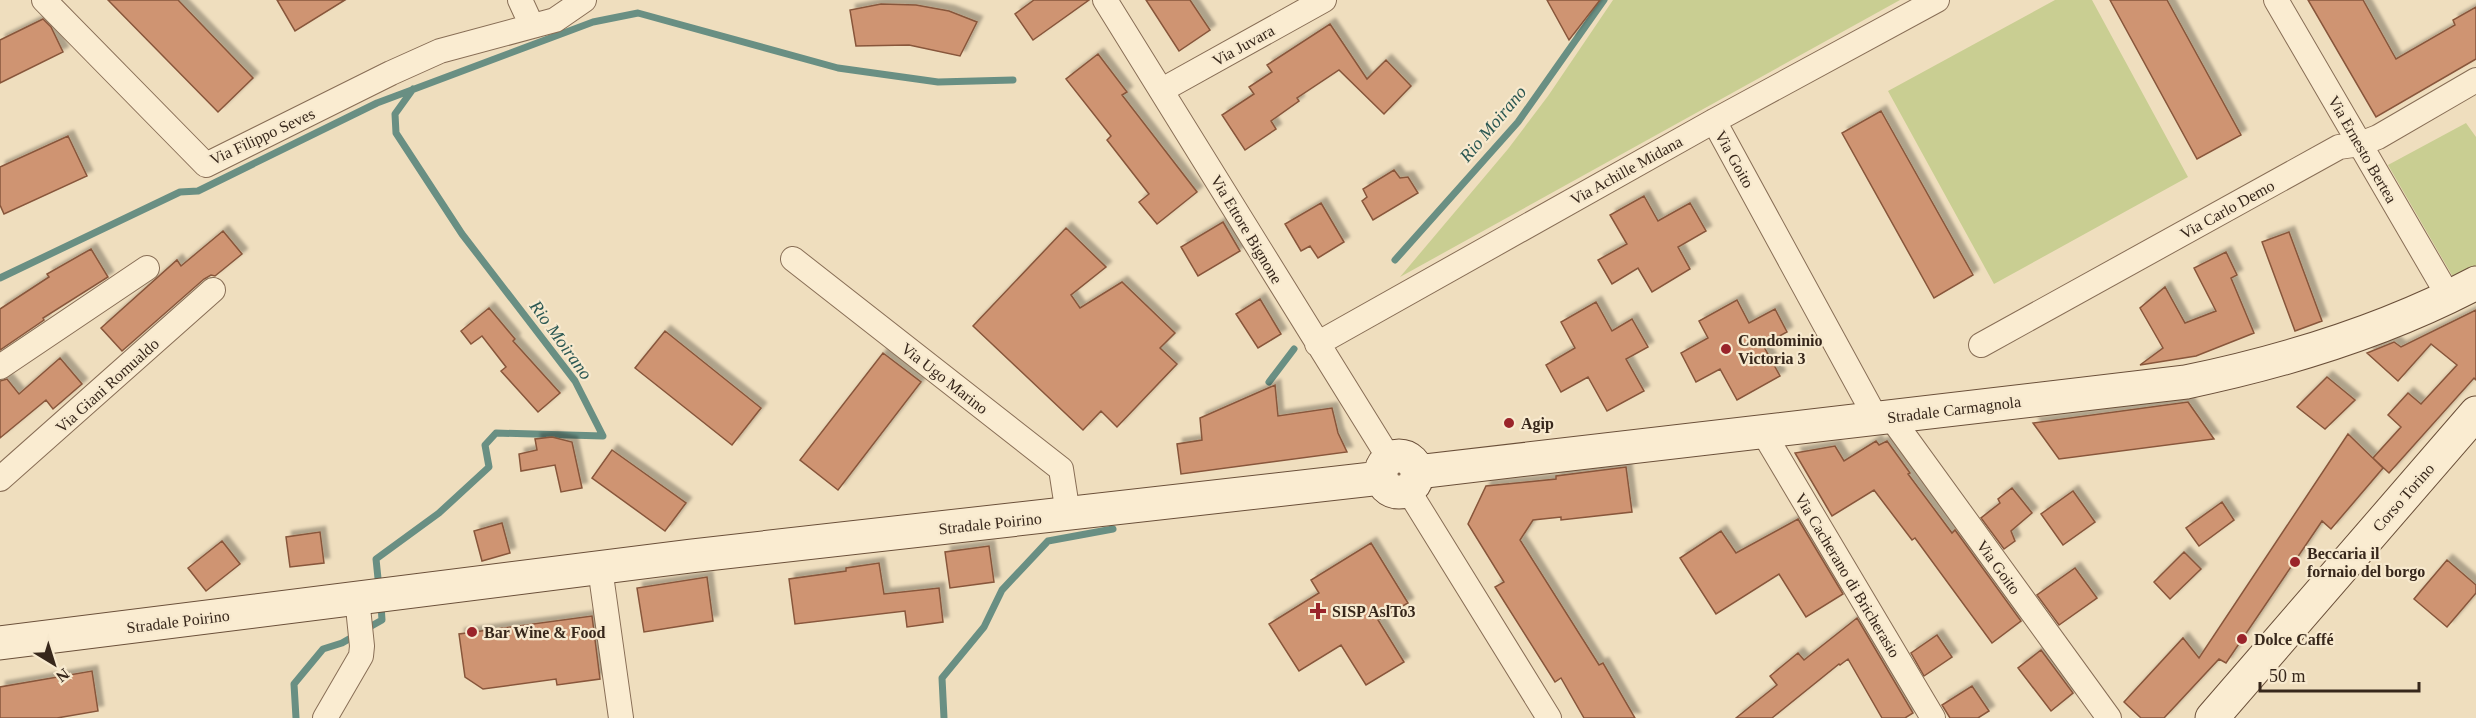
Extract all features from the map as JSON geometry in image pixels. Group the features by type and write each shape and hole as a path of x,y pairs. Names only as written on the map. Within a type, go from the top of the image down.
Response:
{"main road":[{"name":"Stradale Carmagnola","path":"1399,475 2186,382 2241,371 2297,356 2361,334 2463,290"},
{"name":"Corso Torino","path":"2212,718 2476,413"},
{"name":"Stradale Poirino","path":"0,643 373,601 600,567 1399,475"}],"street":[{"name":"Via Filippo Seves","path":"44,0 206,165 440,51 532,26"},
{"path":"520,0 532,26 555,20 584,0"},
{"name":"Via Ettore Bignone","path":"1105,0 1549,718"},
{"name":"Via Juvara","path":"1162,90 1324,0"},
{"name":"Via Achille Midana","path":"1317,344 1714,121 1937,0"},
{"name":"Via Ernesto Bertea","path":"2276,0 2361,144 2463,290"},
{"name":"Via Carlo Demo","path":"1981,345 2339,147 2361,144 2476,80"},
{"name":"Via Goito","path":"1714,121 1883,417 2109,718"},
{"name":"Via Ugo Marino","path":"793,259 1061,469 1068,514"},
{"path":"0,367 147,268"},
{"name":"Via Giani Romualdo","path":"0,479 213,290"},
{"name":"Via Cacherano di Bricherasio","path":"1763,432 1933,718"},
{"path":"600,567 621,718"},
{"path":"325,718 361,656 373,601"}],"green space":[{"path":"1613,0 1900,0 1400,277 1508,149 1548,96"},
{"path":"2055,0 2092,0 2188,177 1994,284 1888,91"},
{"path":"2466,123 2476,137 2476,265 2453,277 2388,165"}],"building":[{"path":"108,0 178,0 253,78 218,112"},
{"path":"277,0 345,0 295,31"},
{"path":"1034,0 1089,0 1033,40 1015,14"},
{"path":"1146,0 1190,0 1210,30 1179,51"},
{"path":"1547,0 1600,0 1569,40"},
{"path":"2110,0 2167,0 2241,135 2197,159"},
{"path":"2308,0 2363,0 2396,59 2455,25 2453,20 2476,7 2476,59 2376,117"},
{"path":"881,4 916,5 949,11 977,22 960,56 909,45 856,46 850,10"},
{"path":"43,19 51,27 63,52 0,83 0,40"},
{"path":"1330,24 1367,79 1386,60 1411,86 1384,114 1339,70 1297,98 1299,101 1271,121 1276,129 1245,150 1222,115 1254,94 1249,87 1272,72 1267,65"},
{"path":"1098,54 1127,92 1122,95 1197,192 1157,224 1139,202 1149,194 1107,140 1111,136 1066,79"},
{"path":"1881,111 1973,275 1934,298 1842,133"},
{"path":"68,136 87,176 4,214 0,205 0,167"},
{"path":"1394,170 1400,178 1408,177 1418,193 1373,220 1362,201 1367,197 1363,189"},
{"path":"1644,196 1658,221 1690,203 1706,231 1678,247 1690,269 1652,292 1638,268 1612,284 1598,260 1627,244 1610,215"},
{"path":"1321,203 1344,242 1318,258 1310,246 1301,251 1285,224"},
{"path":"1223,222 1240,251 1198,276 1181,247"},
{"path":"1066,228 1106,267 1071,295 1080,308 1122,282 1175,333 1160,348 1177,364 1117,427 1101,411 1083,430 973,326"},
{"path":"223,231 242,254 215,276 211,275 204,279 122,351 101,328 177,260 181,266"},
{"path":"2289,232 2322,321 2295,331 2262,242"},
{"path":"91,249 108,277 43,318 44,320 0,350 0,309 49,277 47,274"},
{"path":"2226,252 2237,275 2231,278 2254,333 2196,356 2140,365 2163,348 2140,308 2165,287 2185,323 2216,311 2194,268"},
{"path":"1260,299 1281,334 1258,348 1236,314"},
{"name":"Condominio Victoria 3","path":"1737,300 1749,323 1775,309 1787,332 1763,345 1780,376 1737,400 1720,369 1696,382 1681,353 1708,338 1699,321"},
{"path":"1596,302 1612,331 1632,319 1648,347 1626,359 1644,391 1607,411 1588,377 1561,392 1546,365 1575,348 1561,322"},
{"path":"489,308 515,339 513,341 560,393 538,412 501,371 506,367 482,336 471,344 461,331"},
{"path":"2476,310 2476,380 2474,378 2389,473 2373,458 2401,427 2388,415 2408,393 2421,404 2457,365 2431,344 2398,381 2367,353 2394,342 2401,347"},
{"path":"665,331 761,408 732,445 635,368"},
{"path":"883,353 921,382 838,490 800,460"},
{"path":"60,358 82,384 53,409 46,400 0,438 0,381 7,379 19,394"},
{"path":"2327,377 2355,400 2325,429 2297,407"},
{"path":"1275,385 1278,416 1332,408 1338,433 1347,452 1181,474 1177,444 1202,440 1200,418"},
{"path":"2188,402 2214,439 2059,459 2033,423"},
{"path":"2348,434 2383,468 2331,529 2322,521 2226,663 2219,659 2164,718 2141,718 2124,702 2183,638 2199,658"},
{"path":"552,437 572,442 582,488 561,492 555,465 521,471 519,454 537,450 535,439"},
{"path":"1876,441 1879,445 1887,441 1910,473 1908,474 1952,533 1955,530 2021,621 1992,643 1915,538 1912,540 1874,490 1832,516 1795,453 1835,446 1844,461"},
{"path":"612,450 686,503 665,531 592,478"},
{"path":"1626,467 1632,512 1561,520 1561,517 1533,520 1520,540 1599,665 1603,663 1635,718 1584,718 1561,678 1555,682 1495,587 1504,582 1468,524 1486,486 1556,479 1556,476"},
{"path":"2012,488 2032,513 2011,531 2015,541 2004,549 1981,518 2000,503 1998,499"},
{"path":"2073,491 2095,522 2063,545 2041,514"},
{"path":"2222,502 2234,520 2199,546 2186,528"},
{"path":"1798,519 1843,594 1806,617 1779,574 1716,614 1680,558 1721,531 1736,553"},
{"path":"502,523 510,553 482,561 474,531"},
{"path":"320,532 324,563 290,567 286,537"},
{"path":"222,541 240,564 206,591 188,568"},
{"name":"SISP AslTo3","path":"1371,543 1408,603 1378,620 1404,662 1366,685 1341,645 1299,671 1269,624 1319,593 1311,580"},
{"path":"989,546 994,582 950,588 945,552"},
{"path":"2184,552 2201,569 2170,599 2154,582"},
{"path":"2447,560 2476,585 2476,593 2447,627 2414,599"},
{"path":"879,563 884,594 939,588 943,622 907,627 905,611 795,624 789,579 846,571 846,568"},
{"path":"2075,568 2097,598 2059,625 2037,595"},
{"path":"707,577 713,621 644,632 637,588"},
{"path":"592,616 600,679 557,685 556,679 483,689 465,677 459,634"},
{"path":"1857,618 1913,713 1905,718 1882,718 1848,659 1772,718 1736,718 1777,685 1770,676 1798,653 1804,660"},
{"path":"1937,635 1952,657 1924,676 1911,653"},
{"path":"2041,650 2073,693 2051,711 2018,668"},
{"path":"92,671 98,711 57,718 0,718 0,687"},
{"path":"1972,686 1989,711 1978,718 1950,718 1942,705"}],"waterway":[{"name":"Rio Moirano","path":"1395,260 1518,122 1604,0"},
{"path":"0,278 180,192 198,191 377,103 593,22 638,13 838,68 938,82 1013,80"},
{"name":"Rio Moirano","path":"379,588 376,559 439,513 489,467 485,445 496,433 603,436 575,381 462,234 396,133 395,114 413,89"},
{"path":"1269,382 1294,349"},
{"path":"944,718 942,678 984,627 1002,590 1048,541 1113,529"},
{"name":"Rio Moirano","path":"366,629 382,620 381,605"},
{"name":"Rio Moirano","path":"296,718 294,684 323,649 342,643 356,635"}],"place":[{"name":"Condominio Victoria 3","path":"1726,349"},
{"name":"Agip","path":"1509,423"},
{"name":"Beccaria il fornaio del borgo","path":"2295,562"},
{"name":"SISP AslTo3","path":"1318,611"},
{"name":"Bar Wine & Food","path":"472,632"},
{"name":"Dolce Caffé","path":"2242,639"}]}
